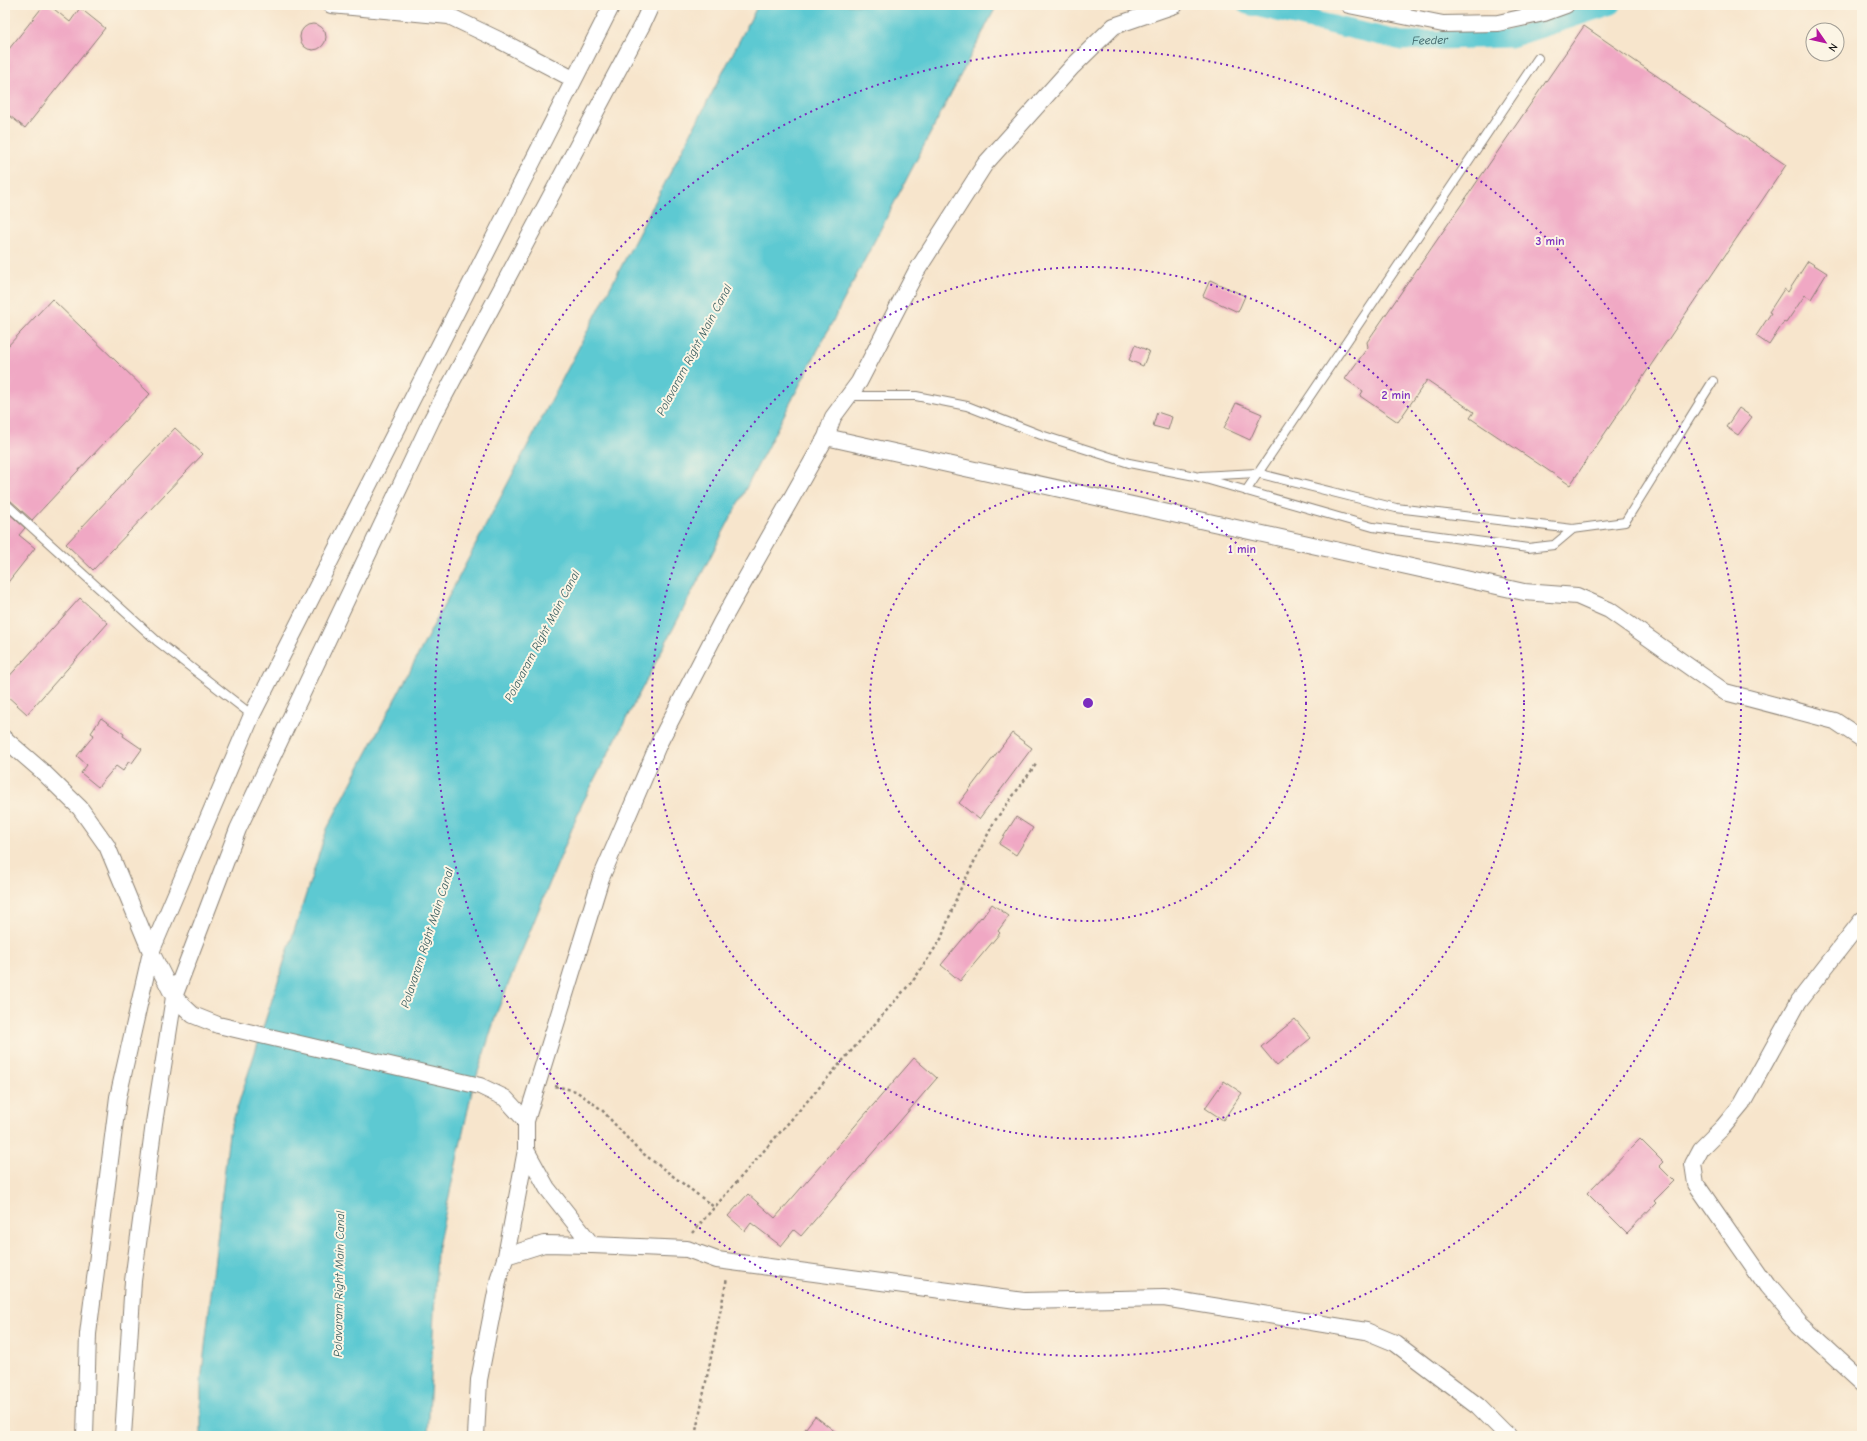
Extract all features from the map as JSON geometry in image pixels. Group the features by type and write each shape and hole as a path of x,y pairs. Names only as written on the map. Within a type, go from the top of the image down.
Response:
{"street":[{"path":"331,5 449,16 573,79"},
{"path":"85,1436 88,1334 118,1097 151,952 252,715 573,79 612,5"},
{"path":"123,1436 133,1281 154,1123 174,997 238,829 415,454 432,419 642,25 651,5"},
{"path":"476,1436 479,1380 499,1278 506,1256 526,1150 526,1121 601,878 659,743 722,621 826,437 833,417 847,396 859,382 916,272 985,164 1072,67 1114,26 1174,5"},
{"path":"1349,5 1443,24 1498,23 1544,13 1566,5"},
{"path":"826,437 1524,592 1577,596 1609,610 1725,692 1835,721 1862,739"},
{"path":"5,739 42,770 80,808 107,846 151,952 174,997 194,1016 218,1025 480,1086 505,1098 526,1121"},
{"path":"1862,920 1799,1001 1742,1104 1723,1127 1701,1149 1692,1164 1696,1184 1767,1286 1800,1325 1862,1382"},
{"path":"526,1150 547,1188 592,1245"},
{"path":"506,1256 544,1244 687,1249 717,1260 1024,1301 1164,1298 1366,1331 1395,1343 1478,1406 1508,1436"}],"lane":[{"path":"1246,491 1538,58"},
{"path":"1195,476 1257,474 1396,508 1573,529 1625,522 1712,381"},
{"path":"847,396 916,396 967,406 1041,435 1129,463 1195,476 1373,527 1528,548 1554,545 1573,529"},
{"path":"5,503 157,641 252,715"}],"path":[{"path":"687,1249 693,1232 714,1207 915,978 941,939 958,894 994,822 1037,763"},
{"path":"539,1082 576,1091 602,1110 637,1149 714,1207"},
{"path":"695,1436 731,1261"}],"water":[{"name":"Polavaram Right Main Canal","path":"758,5 997,5 582,804 497,1012 472,1091 437,1251 428,1436 201,1436 201,1382 229,1133 327,829"}],"building":[{"path":"44,5 49,5 70,22 80,8 105,28 25,128 5,112 5,54"},
{"path":"313,24 322,28 326,37 322,46 313,50 304,46 300,37 304,28"},
{"path":"1584,26 1786,165 1570,485 1470,418 1474,412 1427,380 1398,422 1360,396 1363,391 1345,379 1368,347 1367,342"},
{"path":"1808,261 1827,273 1811,299 1805,295 1786,323 1784,322 1769,345 1756,336 1784,289 1788,292"},
{"path":"1210,280 1245,296 1238,312 1203,296"},
{"path":"52,299 150,394 32,520 9,499 5,498 5,349"},
{"path":"1135,345 1149,351 1143,366 1129,360"},
{"path":"1236,403 1262,414 1250,440 1224,428"},
{"path":"1739,408 1752,417 1738,435 1726,427"},
{"path":"1157,412 1172,417 1168,430 1153,426"},
{"path":"175,428 203,454 93,570 66,544"},
{"path":"5,510 25,528 19,535 35,548 5,586"},
{"path":"80,598 108,623 27,714 5,694 5,681"},
{"path":"101,718 142,749 132,763 129,761 123,771 116,766 98,787 81,773 87,765 77,756 94,735 91,733"},
{"path":"1012,733 1032,748 979,819 959,803"},
{"path":"1016,817 1033,828 1016,855 999,844"},
{"path":"992,904 1009,916 998,931 1000,933 960,981 941,965 981,917 982,918"},
{"path":"1295,1019 1311,1038 1277,1066 1261,1047"},
{"path":"914,1058 937,1078 801,1236 794,1230 781,1246 751,1223 745,1231 728,1216 748,1194 775,1218"},
{"path":"1224,1081 1242,1093 1223,1120 1205,1108"},
{"path":"1640,1139 1663,1162 1659,1166 1674,1181 1654,1201 1656,1203 1627,1233 1587,1193"},
{"path":"815,1416 841,1436 800,1436"}],"waterway":[{"name":"Feeder","path":"1247,5 1402,41 1511,38 1612,5"}]}
